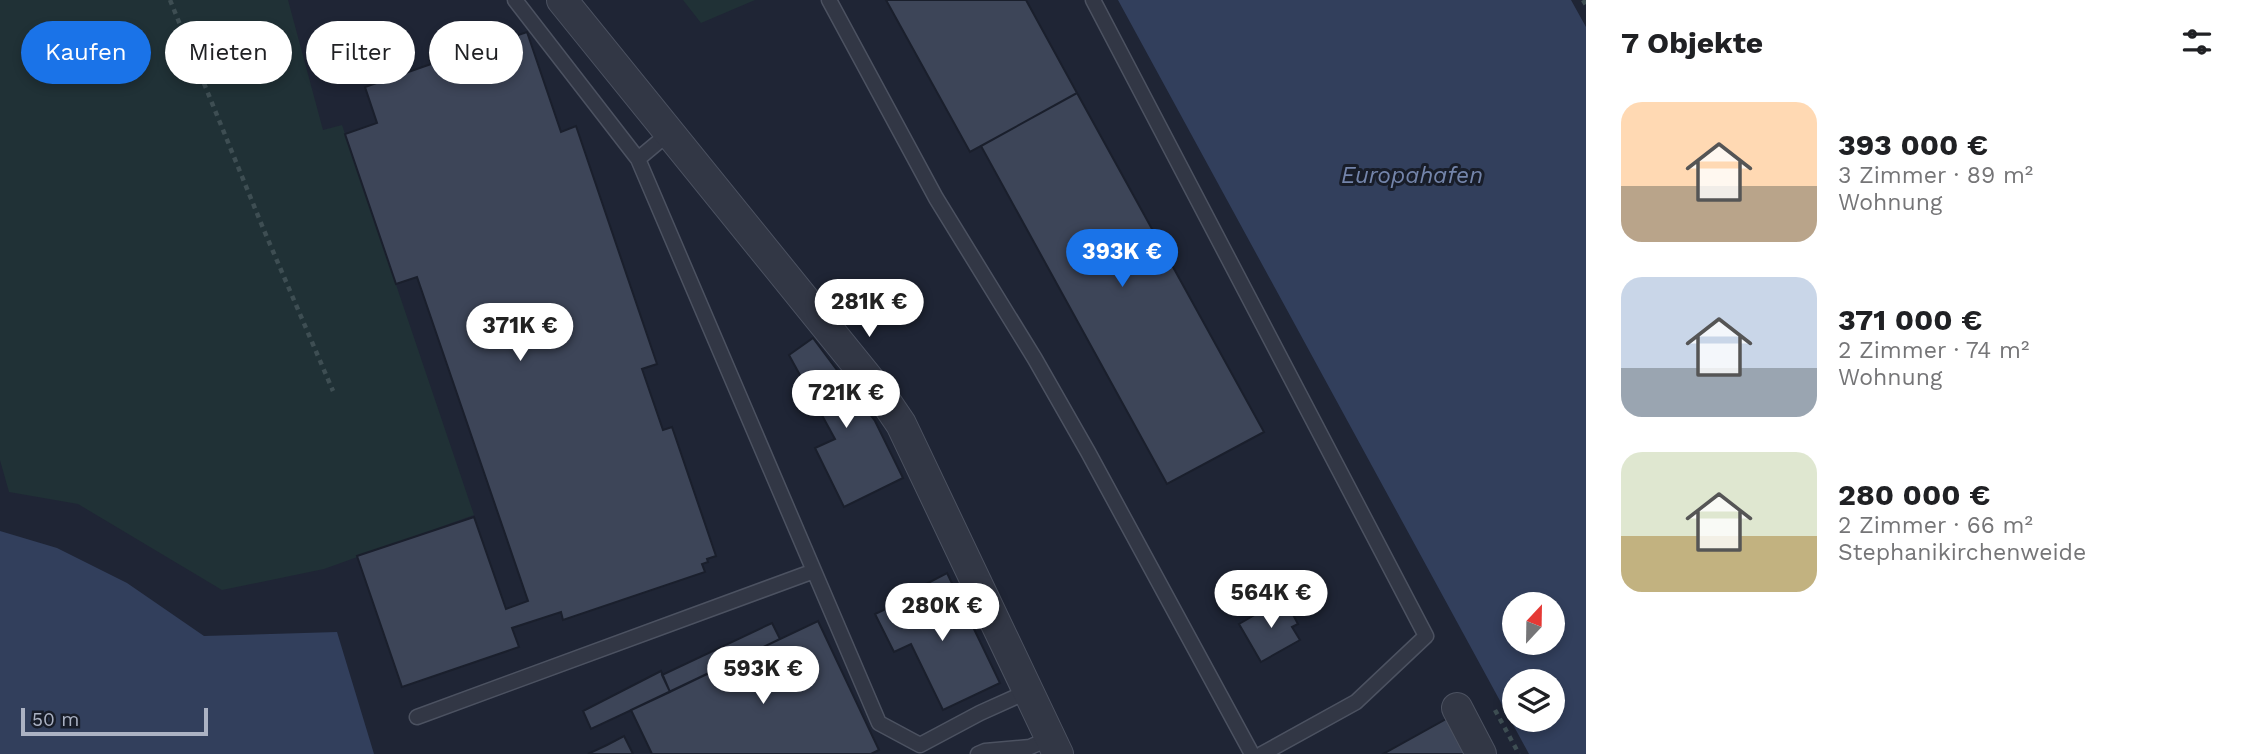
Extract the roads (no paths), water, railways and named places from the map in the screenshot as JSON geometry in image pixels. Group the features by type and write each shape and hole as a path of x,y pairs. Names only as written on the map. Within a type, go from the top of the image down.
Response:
{"street":[{"path":"562,0 880,393 901,424 1054,746"},
{"path":"1457,708 1481,754"}],"lane":[{"path":"515,0 638,159 879,723 920,745 1028,691"},
{"path":"829,0 936,198 1035,359 1081,440 1252,754"},
{"path":"1093,0 1426,636 1356,702 1262,754"},
{"path":"638,159 669,133"},
{"path":"417,717 814,571"},
{"path":"978,754 985,751 1054,746"}],"water":[{"name":"Europahafen","path":"1118,0 1571,0 1586,27 1586,754 1529,754 1517,732 1565,732 1565,669 1502,669 1502,704"},
{"path":"0,531 57,548 127,583 204,636 337,632 374,754 0,754"}]}
